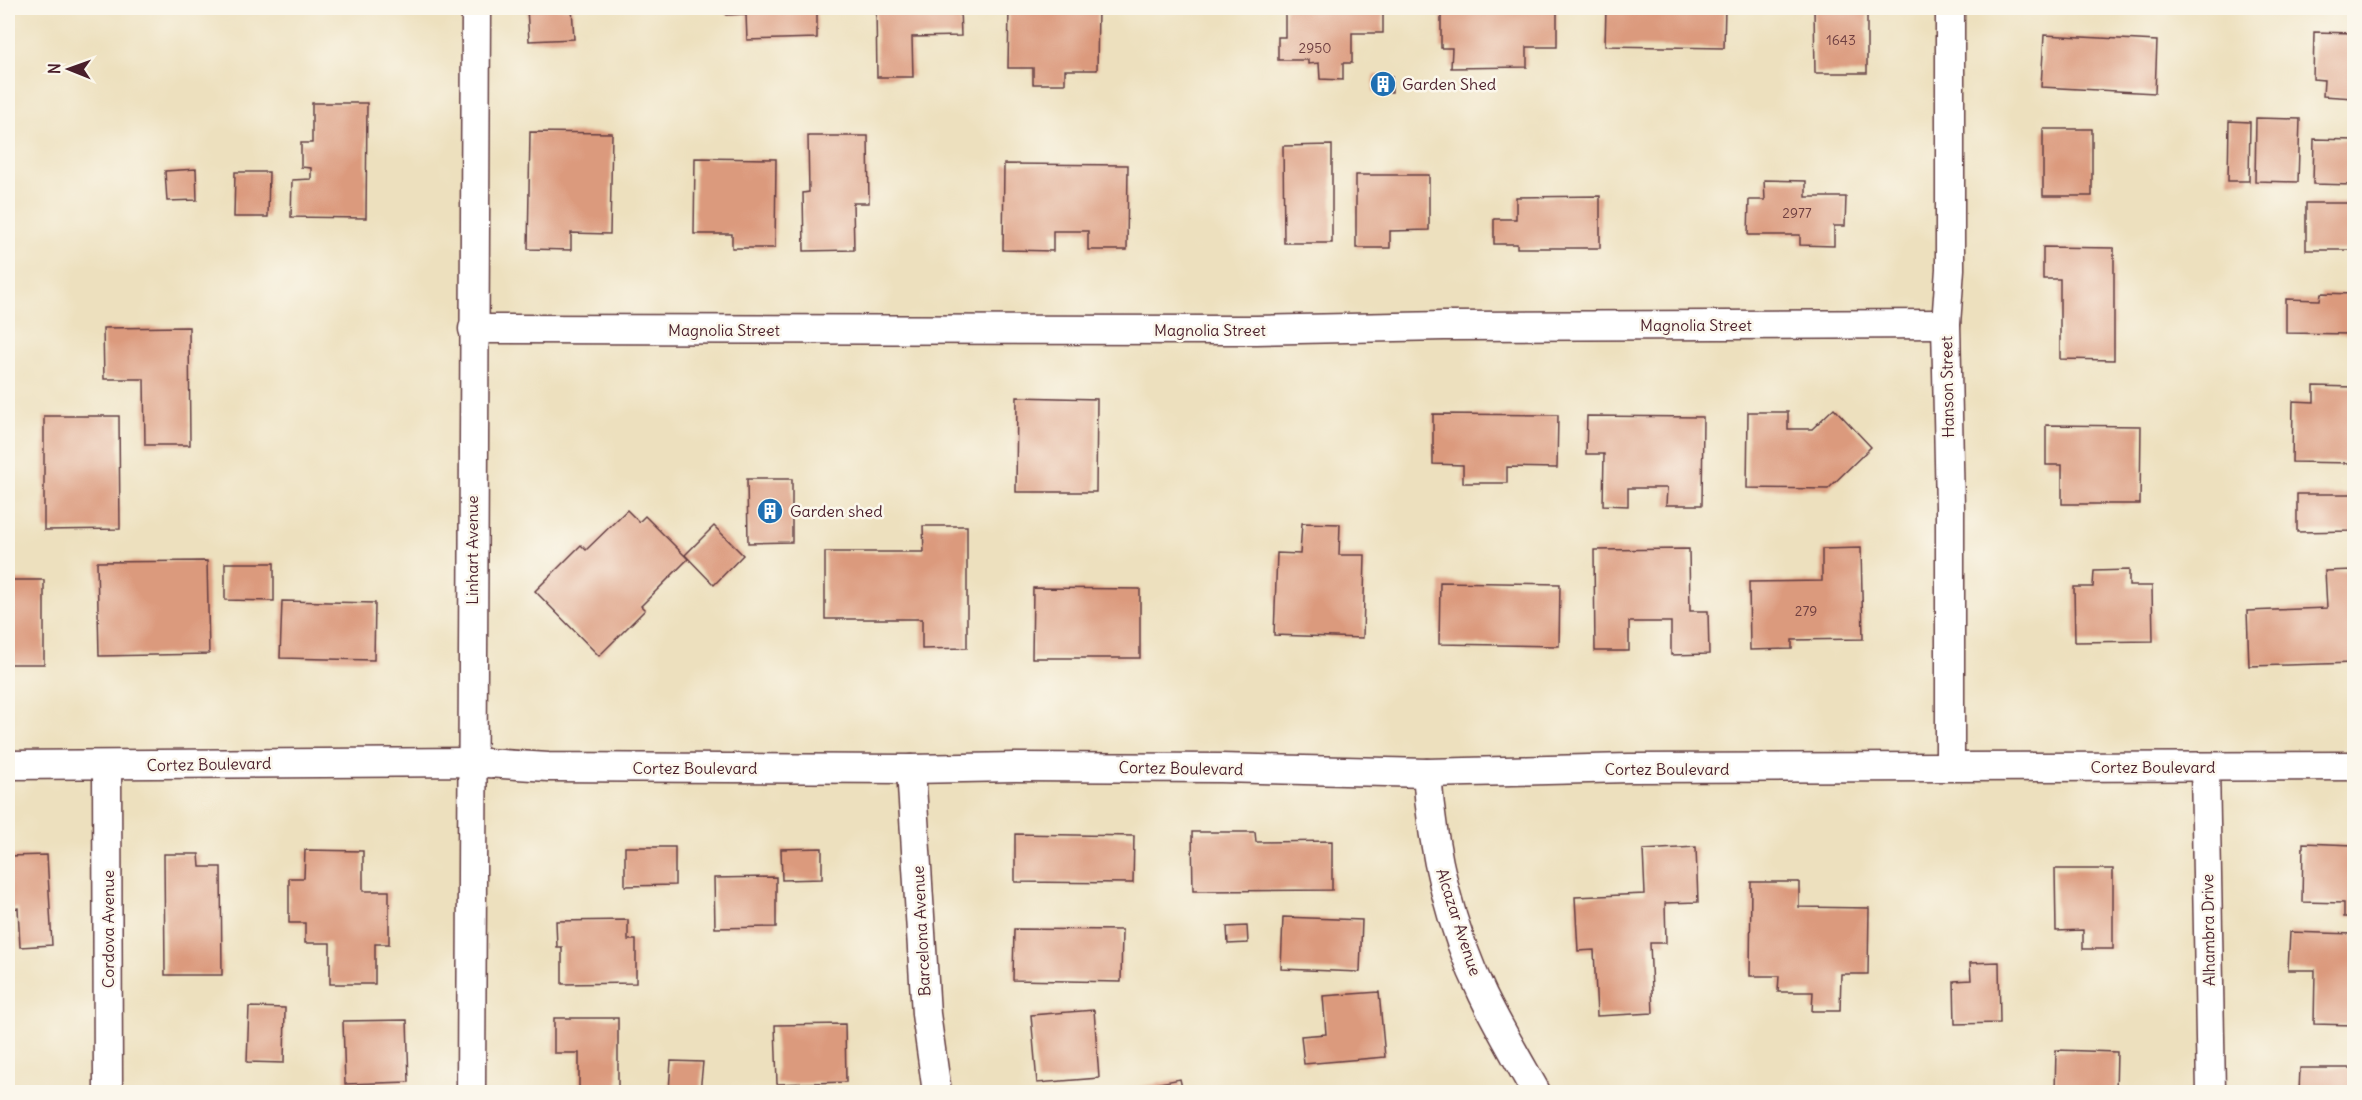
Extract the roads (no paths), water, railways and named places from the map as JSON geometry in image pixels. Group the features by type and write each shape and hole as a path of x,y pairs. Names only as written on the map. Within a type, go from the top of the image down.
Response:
{"street":[{"name":"Linhart Avenue","path":"471,1092 476,8"},
{"name":"Hanson Street","path":"1950,8 1950,269 1946,324 1950,520 1950,766"},
{"name":"Magnolia Street","path":"473,330 1256,330 1444,326 1946,324"},
{"name":"Cortez Boulevard","path":"8,765 471,762 548,767 1209,768 1427,773 1629,768 2355,766"},
{"name":"Cordova Avenue","path":"106,765 108,1092"},
{"name":"Alhambra Drive","path":"2205,768 2211,1092"},
{"name":"Barcelona Avenue","path":"911,769 926,1014 938,1092"},
{"name":"Alcazar Avenue","path":"1427,773 1430,819 1443,878 1462,943 1483,995 1536,1092"}],"place":[{"name":"Garden Shed","path":"1383,84"},
{"name":"Garden shed","path":"770,511"}]}
